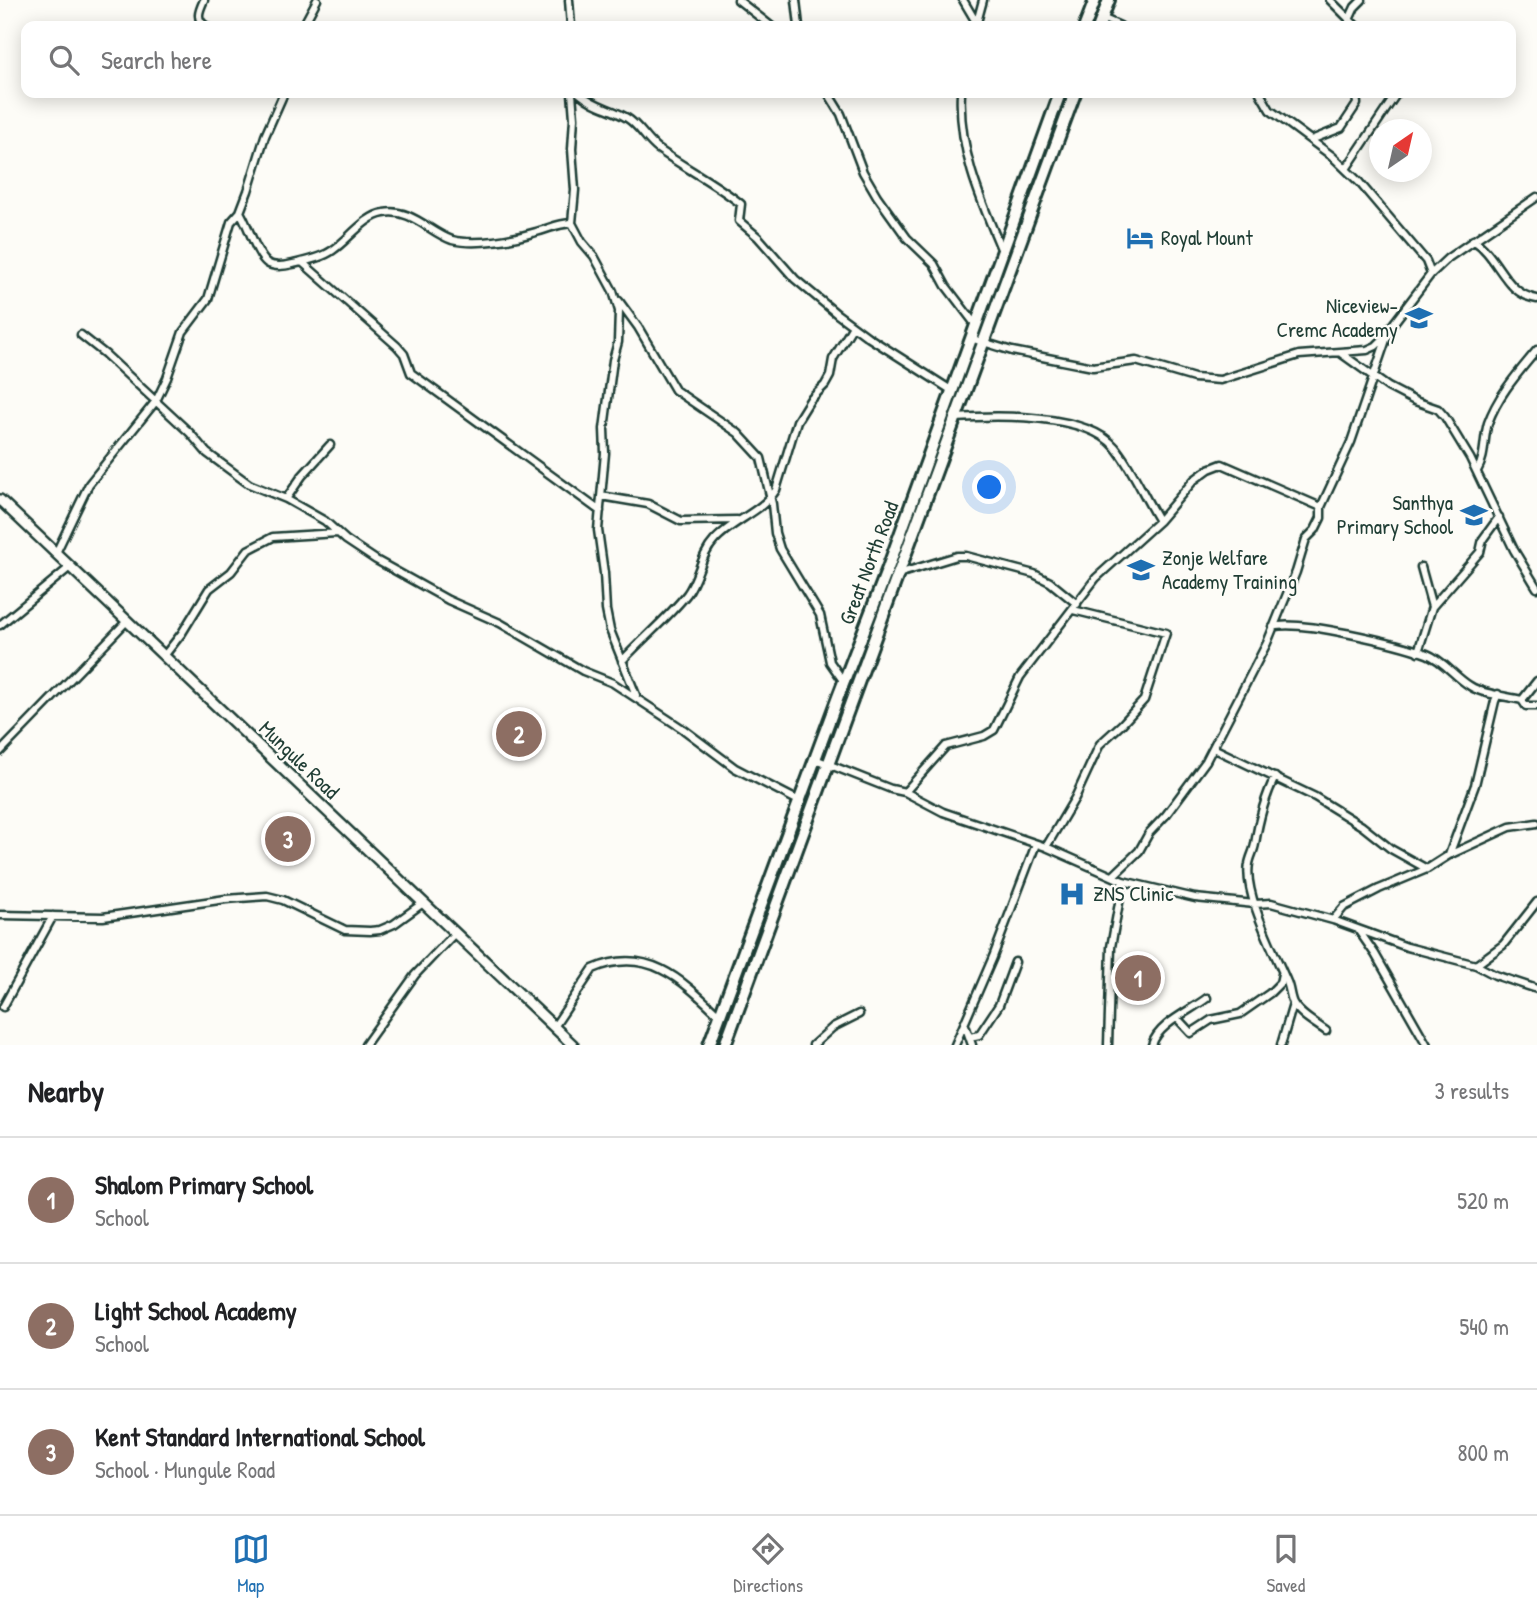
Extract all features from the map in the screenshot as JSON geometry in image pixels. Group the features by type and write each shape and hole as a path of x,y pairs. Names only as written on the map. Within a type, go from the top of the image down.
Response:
{"highway":[{"path":"1087,21 1095,0"},
{"path":"1101,21 1109,0"},
{"name":"Great North Road","path":"709,1045 888,568 1058,98"},
{"name":"Great North Road","path":"725,1045 1073,98"}],"street":[{"path":"200,21 204,0"},
{"path":"306,21 317,0"},
{"path":"569,0 572,21"},
{"path":"738,0 765,21"},
{"path":"796,0 798,21"},
{"path":"963,0 974,21"},
{"path":"977,21 984,0"},
{"path":"1330,0 1349,20 1362,0"},
{"path":"56,553 89,484 156,401 183,332 208,299 231,222 240,212 265,136 282,98"},
{"path":"572,98 575,190 572,223 582,242 594,256 617,300 638,327 675,390 738,433 757,452 765,467 780,549 820,615 830,662 844,682"},
{"path":"585,98 593,105 631,120 646,140 741,204 739,216 742,224 758,237 795,279 852,326 951,390"},
{"path":"831,98 841,114 863,172 877,197 907,238 933,264 975,324"},
{"path":"961,98 965,149 977,189 1002,251"},
{"path":"1263,98 1270,110 1346,169 1363,186 1426,261 1432,274"},
{"path":"1311,141 1341,128 1357,104 1356,98"},
{"path":"1346,169 1394,98"},
{"path":"970,338 1012,351 1093,367 1127,361 1146,362 1208,381 1220,380 1299,355 1367,350 1376,346 1387,335 1432,274 1455,252 1537,197"},
{"path":"240,212 268,264 286,265 332,251 382,213 399,212 453,240 467,241 511,239 540,231 556,223 572,223"},
{"path":"1473,240 1483,248 1519,294 1537,299"},
{"path":"302,262 397,346 411,373 600,511"},
{"path":"617,300 620,327 604,429 605,453 598,538 610,629 637,697"},
{"path":"622,661 688,593 708,549 723,532 770,499 776,490 797,421 810,400 825,385 830,376 833,359 852,326"},
{"path":"81,335 191,433 208,453 249,484 286,499 325,521 337,533 376,560 448,600 500,623 583,671 613,683 637,697 735,768 799,802"},
{"path":"1113,876 1139,851 1149,833 1185,790 1213,748 1252,675 1296,572 1306,539 1321,518 1321,507 1351,442 1387,335"},
{"path":"1477,471 1482,462 1486,431 1495,406 1537,350"},
{"path":"1339,353 1403,395 1438,409 1445,417 1477,471 1514,550 1537,588"},
{"path":"956,418 995,415 1072,424 1098,434 1119,453 1159,521"},
{"path":"286,499 302,476 330,445"},
{"path":"905,792 946,746 984,736 994,730 1020,677 1096,578 1159,521 1194,480 1222,464 1321,507"},
{"path":"601,496 648,504 681,521 738,520"},
{"name":"Mungule Road","path":"0,500 573,1045"},
{"path":"1418,652 1432,607 1480,552 1483,539 1499,517"},
{"path":"164,656 182,633 209,589 230,572 248,550 273,537 337,533"},
{"path":"898,574 966,555 1034,574 1050,582 1075,607 1166,632 1144,700 1100,744 1075,798 1046,846"},
{"path":"0,625 70,566"},
{"path":"1421,568 1432,607"},
{"path":"0,752 127,621"},
{"path":"1273,627 1293,626 1355,636 1433,656 1477,690 1522,700 1525,706 1537,706"},
{"path":"1522,700 1537,681"},
{"path":"1450,855 1475,785 1494,701 1498,694"},
{"path":"1213,748 1315,797 1362,826 1391,849 1427,869"},
{"path":"815,759 905,792 943,812 1046,846 1123,881 1195,898 1271,903 1333,920 1407,947 1476,965 1495,975 1537,989"},
{"path":"1275,776 1261,811 1255,847 1248,866 1255,904 1282,974 1287,980 1293,1004 1281,1045"},
{"path":"1333,920 1344,907 1379,888 1427,869 1450,855 1510,827 1537,823"},
{"path":"955,1045 1036,844"},
{"path":"1108,1045 1111,947 1123,881"},
{"path":"0,915 103,916 267,896 301,908 345,930 370,931 394,924 424,903"},
{"path":"1476,965 1503,944 1537,902"},
{"path":"3,1007 53,916"},
{"path":"1358,929 1375,954 1424,1043"},
{"path":"365,1045 415,975 455,933"},
{"path":"554,1027 593,969 602,965 630,962 658,966 674,975 720,1016"},
{"path":"965,1025 971,1041 979,1035 999,1005 1015,962"},
{"path":"1177,1018 1191,1033 1210,1020 1240,1014 1270,993 1280,983 1282,974"},
{"path":"1152,1045 1156,1037 1177,1018 1207,998"},
{"path":"1293,1004 1326,1031"},
{"path":"813,1045 833,1027 859,1014"}],"place":[{"name":"Royal Mount","path":"1140,238"},
{"name":"Niceview- Cremc Academy","path":"1419,318"},
{"name":"Santhya Primary School","path":"1474,515"},
{"name":"Zonje Welfare Academy Training","path":"1141,570"},
{"name":"Light School Academy","path":"519,734"},
{"name":"Kent Standard International School","path":"288,839"},
{"name":"ZNS Clinic","path":"1072,894"},
{"name":"Shalom Primary School","path":"1138,978"}]}
